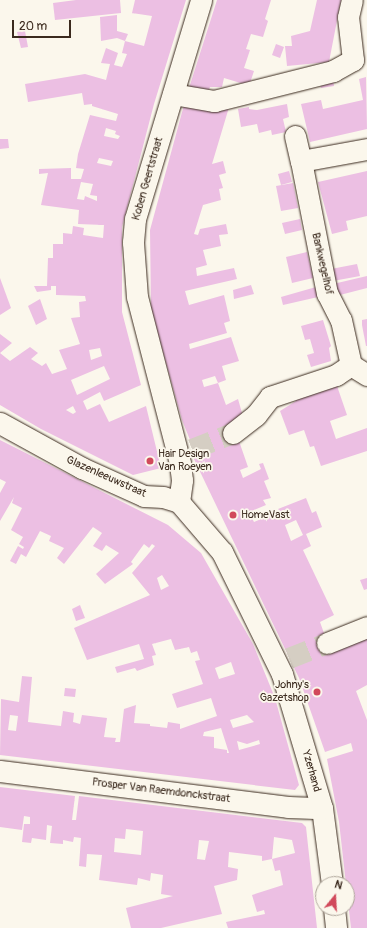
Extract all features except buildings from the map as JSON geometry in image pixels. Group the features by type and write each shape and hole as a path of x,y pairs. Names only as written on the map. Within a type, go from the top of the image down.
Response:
{"street":[{"name":"Koben Geertstraat","path":"180,502 185,451 137,297 133,264 135,220 201,0"},
{"path":"173,94 214,101 333,71 353,60 348,16 352,0"},
{"name":"Bankwegelhof","path":"233,433 256,415 270,397 336,375 359,370 341,320 327,293 295,136"},
{"path":"300,161 367,148"},
{"name":"Glazenleeuwstraat","path":"0,423 82,468 144,496 163,497 180,502"},
{"name":"Yzerhand","path":"180,502 222,552 283,660 322,808 331,876"},
{"path":"327,643 367,627"},
{"name":"Prosper Van Raemdonckstraat","path":"0,771 288,807 322,808"},
{"path":"335,916 336,928"}],"tunnel":[{"path":"192,449 233,433"},
{"path":"289,658 327,643"}],"place":[{"name":"Hair Design Van Roeyen","path":"150,461"},
{"name":"HomeVast","path":"233,515"},
{"name":"Johny's Gazetshop","path":"317,692"}]}
